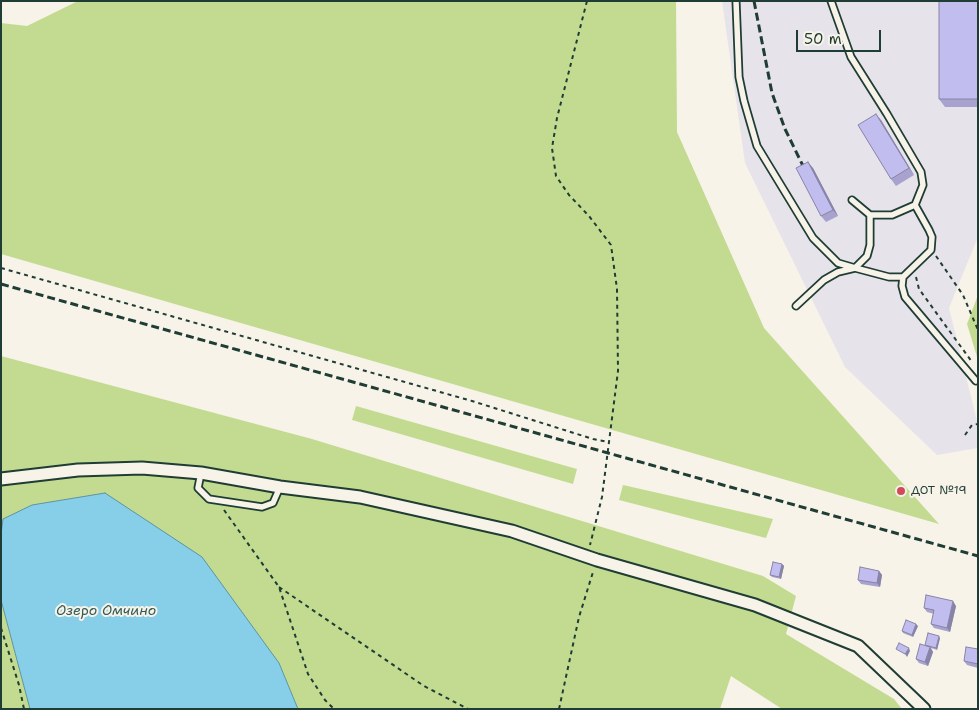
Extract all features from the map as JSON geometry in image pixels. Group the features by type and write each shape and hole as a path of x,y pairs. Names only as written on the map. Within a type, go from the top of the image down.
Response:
{"street":[{"path":"1,479 96,469 142,468 201,473 360,497 512,530 592,558 755,605 858,646 924,709"}],"lane":[{"path":"736,1 739,77 757,146 813,238 838,263 889,277 903,277"},
{"path":"831,1 851,58 921,172 923,184 915,205 892,215 870,215 852,200"},
{"path":"915,205 932,237 932,250 903,277 902,286 905,297 976,381"},
{"path":"796,306 824,280 838,272 855,268 868,256 870,215"},
{"path":"201,473 198,488 209,499 262,507 273,503 280,486"}],"path":[{"path":"559,709 592,558 602,497 618,371 617,289 611,245 589,216 569,195 556,176 552,148 557,118 587,1"},
{"path":"932,250 962,295 978,330"},
{"path":"916,264 916,280 920,289 971,361 976,381"},
{"path":"1,268 472,401 608,442"},
{"path":"965,435 972,425 978,424"},
{"path":"216,500 279,587 308,674 325,700 334,709"},
{"path":"279,587 424,686 468,709"},
{"path":"1,628 19,685 24,709"}],"shaded area":[{"path":"722,1 978,1 978,237 949,308 978,425 978,448 937,455 845,367 745,163"}],"green space":[{"path":"78,1 676,1 677,132 764,328 939,524 1,254 1,23 27,26"},
{"path":"978,295 978,360 967,324"},
{"path":"1,356 312,439 763,576 796,596 786,634 894,699 902,709 782,709 731,676 720,709 298,709 279,663 3,519 1,534"},
{"path":"356,406 577,469 573,484 352,420"},
{"path":"623,485 773,519 766,538 619,500"},
{"path":"1,600 30,709 1,709"}],"water":[{"name":"Озеро Омчино","path":"105,493 202,557 279,663 298,709 30,709 1,600 1,534 3,519 32,505"}],"building":[{"path":"939,1 978,1 978,99 939,99"},
{"path":"876,114 909,168 891,179 858,125"},
{"path":"808,162 833,210 821,216 796,168"},
{"path":"773,562 782,564 779,577 770,575"},
{"path":"860,567 879,571 877,583 858,580"},
{"path":"926,595 953,601 947,628 931,624 934,610 924,608"},
{"path":"906,620 916,624 912,635 902,631"},
{"path":"928,633 939,636 936,648 925,645"},
{"path":"899,643 909,648 905,654 896,649"},
{"path":"920,644 930,647 925,662 916,659"},
{"path":"966,647 978,649 978,664 964,661"}],"railway":[{"path":"754,1 772,93 785,129 806,172"},
{"path":"1,284 978,556"}],"place":[{"name":"ДОТ №19","path":"901,491"}]}
